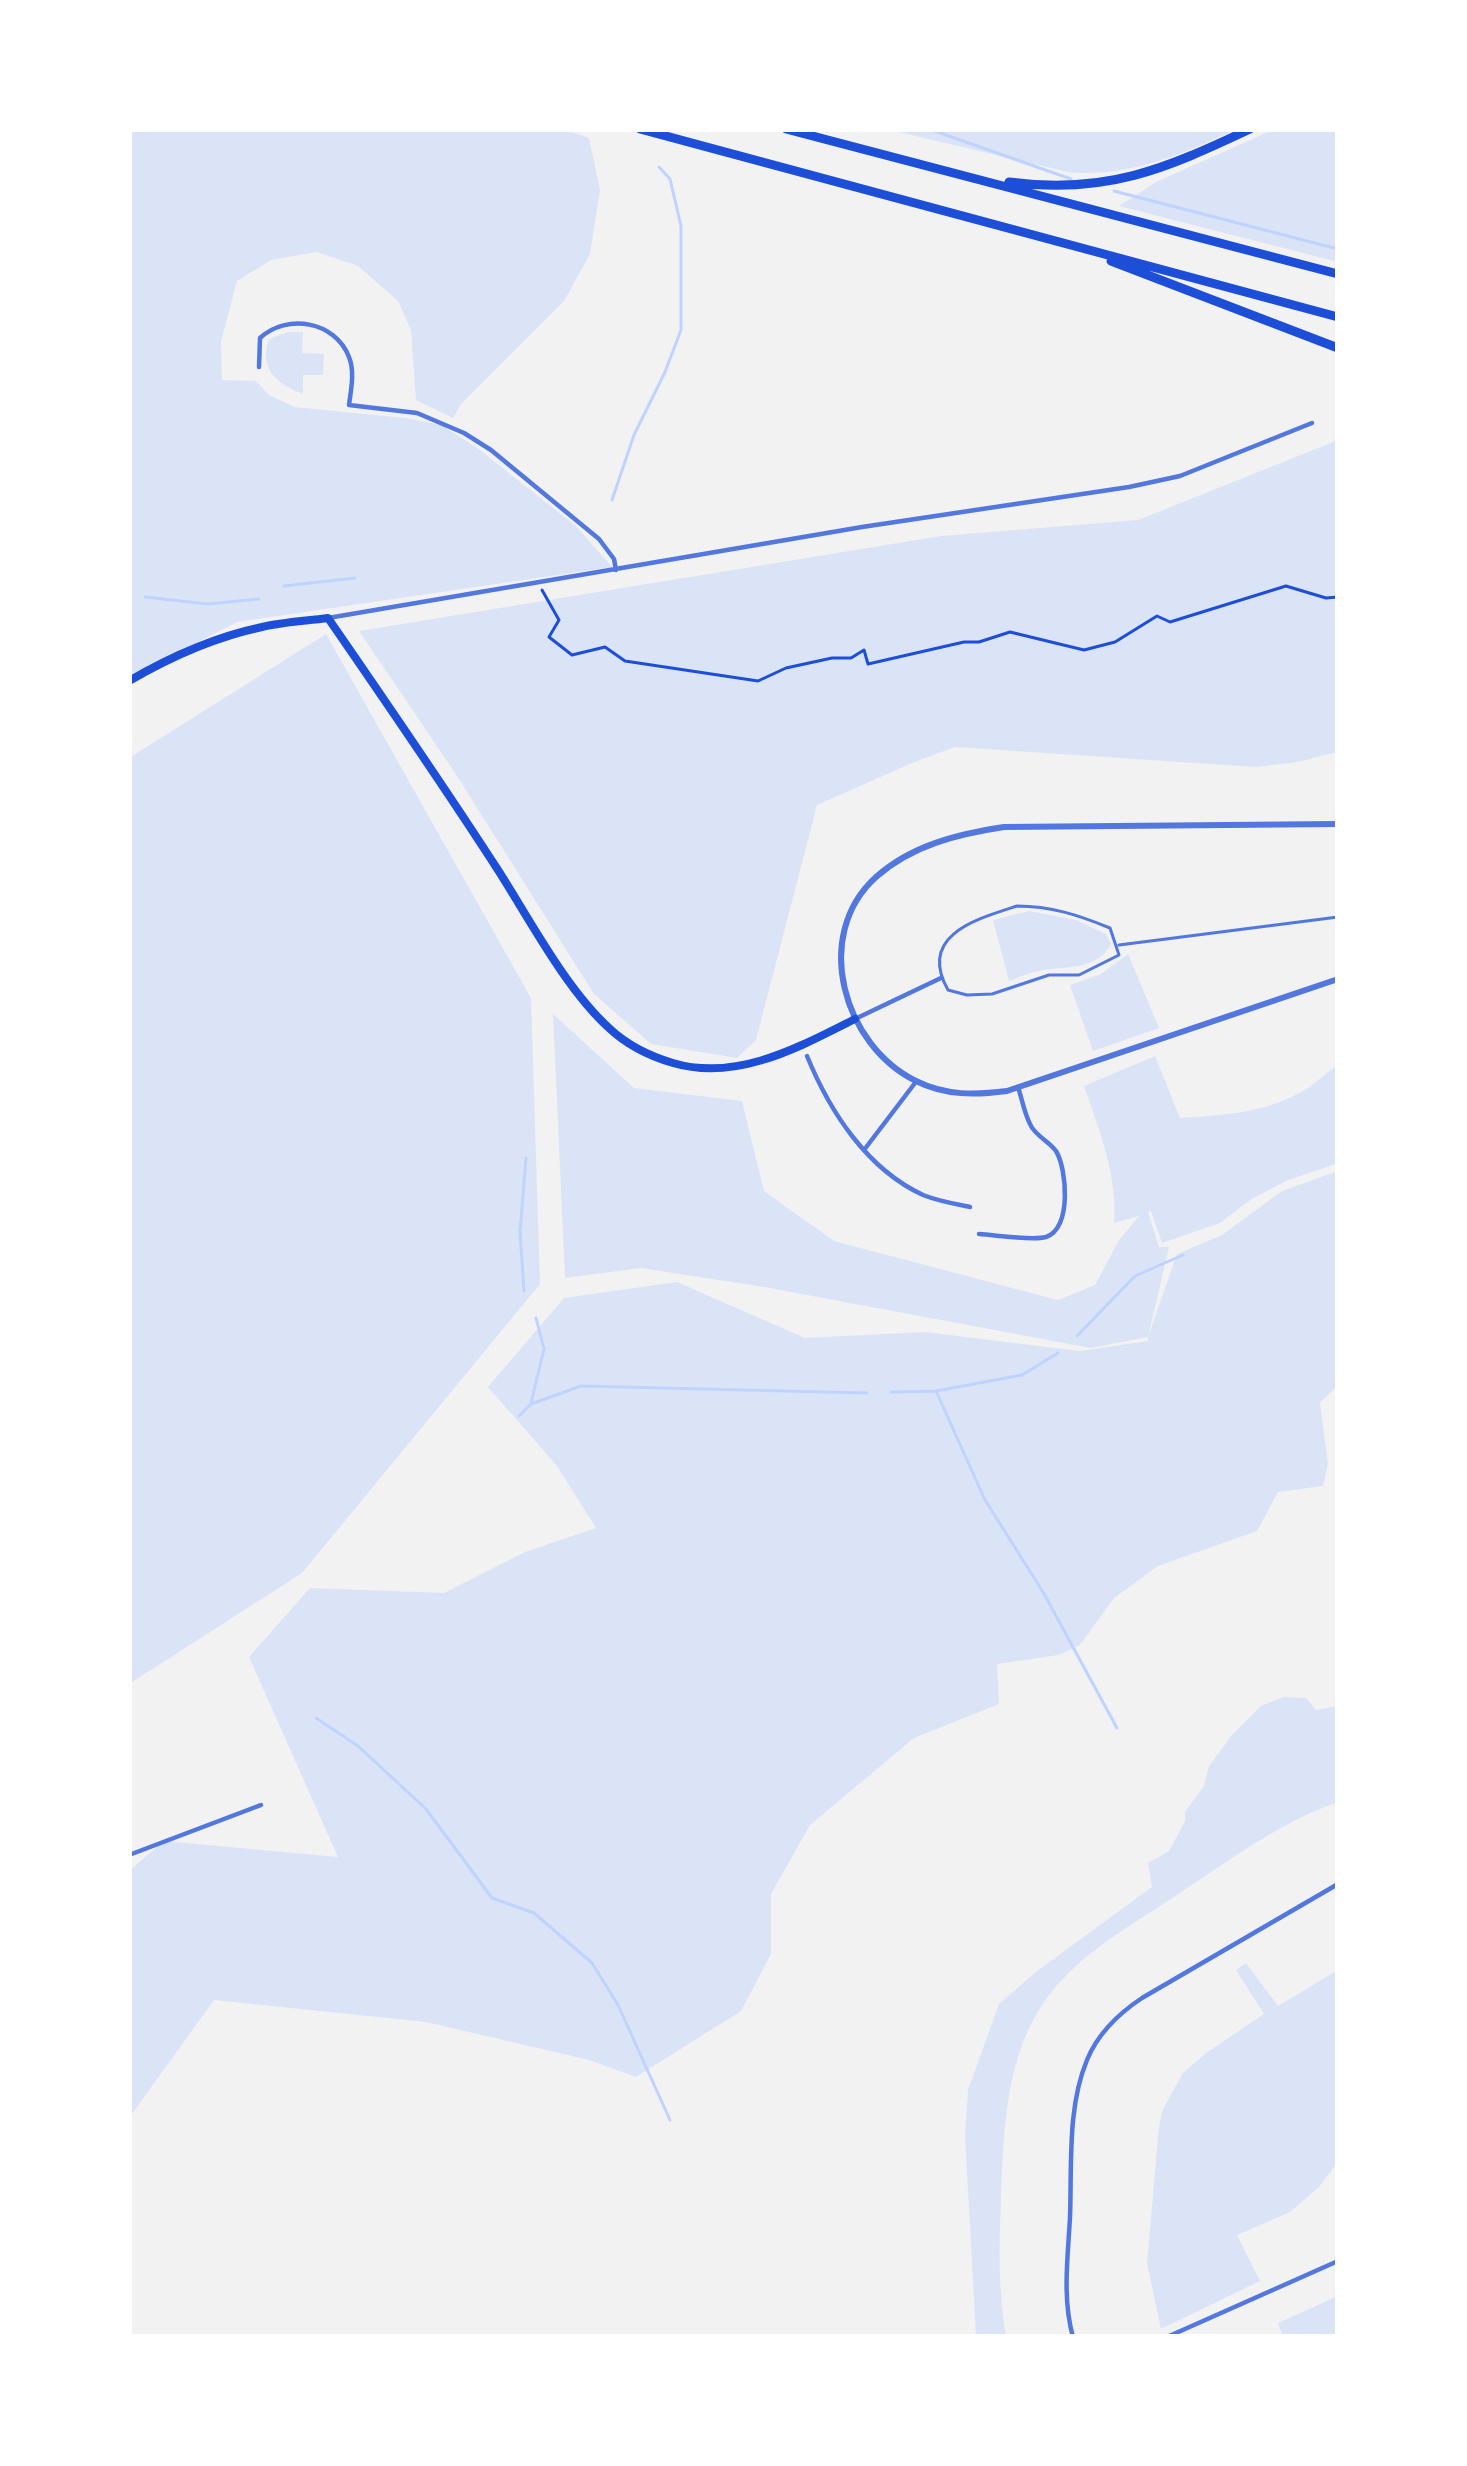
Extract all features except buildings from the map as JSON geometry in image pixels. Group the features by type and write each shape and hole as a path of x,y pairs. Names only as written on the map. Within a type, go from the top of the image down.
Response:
{"highway":[{"path":"640,129 1338,317"},
{"path":"786,129 1338,274"},
{"path":"948,172 1035,185 1099,184 1154,171 1250,129"},
{"path":"1015,230 1138,271 1338,348"}],"main road":[{"path":"129,681 231,635 328,618 571,983 605,1026 625,1042 677,1065 721,1070 759,1062 855,1019"}],"street":[{"path":"259,367 260,338 277,326 299,323 328,332 349,356 350,405 417,413 464,433 599,539 616,570"},
{"path":"328,618 862,526 1129,487 1180,476 1312,423"},
{"path":"1338,824 1004,827 971,832 913,851 872,880 847,923 841,962 855,1019 878,1052 916,1082 960,1094 1018,1087 1338,979"},
{"path":"855,1019 941,978"},
{"path":"807,1057 833,1109 881,1167 923,1194 970,1208"},
{"path":"864,1150 916,1082"},
{"path":"979,1234 1045,1238 1057,1231 1064,1212 1065,1181 1059,1156 1033,1131 1018,1087"},
{"path":"129,1856 261,1805"},
{"path":"1072,2337 1067,2299 1074,2126 1082,2075 1094,2046 1114,2020 1142,1998 1338,1884"},
{"path":"1167,2337 1338,2261"}],"lane":[{"path":"1017,906 1070,912 1110,928 1118,946 1119,955 1079,975 1049,975 992,994 948,990 941,978 945,941 975,919 1017,906"},
{"path":"1118,946 1338,917"}],"path":[{"path":"538,583 559,620 549,637 572,655 605,646 625,661 758,681 786,668 851,658 864,650 868,664 1010,632 1084,650 1115,642 1156,616 1170,622 1286,586 1338,597"}],"shaded area":[{"path":"129,129 563,129 589,138 600,190 590,254 564,301 461,404 453,418 416,400 411,330 398,301 358,266 317,252 271,260 237,281 221,342 222,380 256,381 269,395 295,407 441,425 576,526 612,567 237,622 129,677"},
{"path":"886,129 1237,129 1155,162 1090,173 1068,172"},
{"path":"1275,129 1338,129 1338,262 1119,206 1156,182"},
{"path":"303,332 302,353 324,354 323,375 303,375 303,394 278,380 268,367 269,339"},
{"path":"1338,440 1338,752 1256,767 955,747 817,805 756,1040 737,1058 651,1044 594,994 359,631 941,536 1138,520"},
{"path":"326,634 531,998 540,1284 302,1573 129,1684 129,758"},
{"path":"1029,911 1076,920 1106,934 1111,944 1088,963 1009,981 993,920"},
{"path":"1128,954 1159,1028 1093,1051 1070,985 1101,974"},
{"path":"553,1014 634,1088 742,1101 764,1191 834,1241 1058,1300 1095,1285 1119,1240 1139,1216 1114,1223 1110,1171 1084,1086 1155,1056 1180,1118 1213,1116 1278,1103 1338,1065 1338,1163 1286,1181 1220,1223 1162,1243 1148,1212 1159,1247 1169,1247 1148,1337 1091,1348 641,1268 565,1278"},
{"path":"1338,1171 1338,1385 1320,1403 1328,1464 1323,1486 1278,1492 1257,1531 1158,1566 1114,1598 1080,1645 1059,1655 997,1664 999,1704 914,1738 810,1825 771,1894 771,1954 741,2011 636,2077 589,2060 426,2022 214,2000 129,2118 129,1871 164,1841 338,1857 249,1657 310,1588 444,1593 525,1552 596,1528 557,1466 488,1387 564,1298 677,1282 805,1338 925,1332 1080,1351 1148,1341 1177,1254 1222,1235 1282,1191"},
{"path":"1283,1697 1306,1698 1316,1710 1338,1706 1338,1802 1259,1841 1120,1932 1073,1968 1042,2005 1018,2056 1007,2112 1000,2251 1006,2337 976,2337 965,2136 968,2090 999,2004 1152,1887 1148,1863 1169,1851 1185,1812 1204,1786 1209,1766 1261,1706"},
{"path":"1246,1963 1278,2006 1338,1970 1338,2162 1319,2187 1290,2212 1237,2235 1260,2281 1161,2329 1147,2264 1159,2125 1183,2073 1264,2014 1236,1970"},
{"path":"1338,2296 1338,2337 1283,2337 1278,2323"}],"waterway":[{"path":"929,129 1071,179"},
{"path":"612,500 634,435 681,330 681,226 670,179 659,167"},
{"path":"1114,191 1338,249"},
{"path":"284,586 355,578"},
{"path":"145,597 208,604 259,599"},
{"path":"524,1291 520,1232 526,1158"},
{"path":"1077,1336 1135,1276 1183,1255"},
{"path":"531,1403 544,1349 536,1318"},
{"path":"891,1392 936,1391 1022,1375 1058,1353"},
{"path":"519,1416 531,1404 581,1386 867,1393"},
{"path":"936,1391 985,1500 1043,1592 1117,1728"},
{"path":"316,1718 358,1746 426,1809 492,1898 534,1913 592,1963 618,2005 670,2120"}]}
